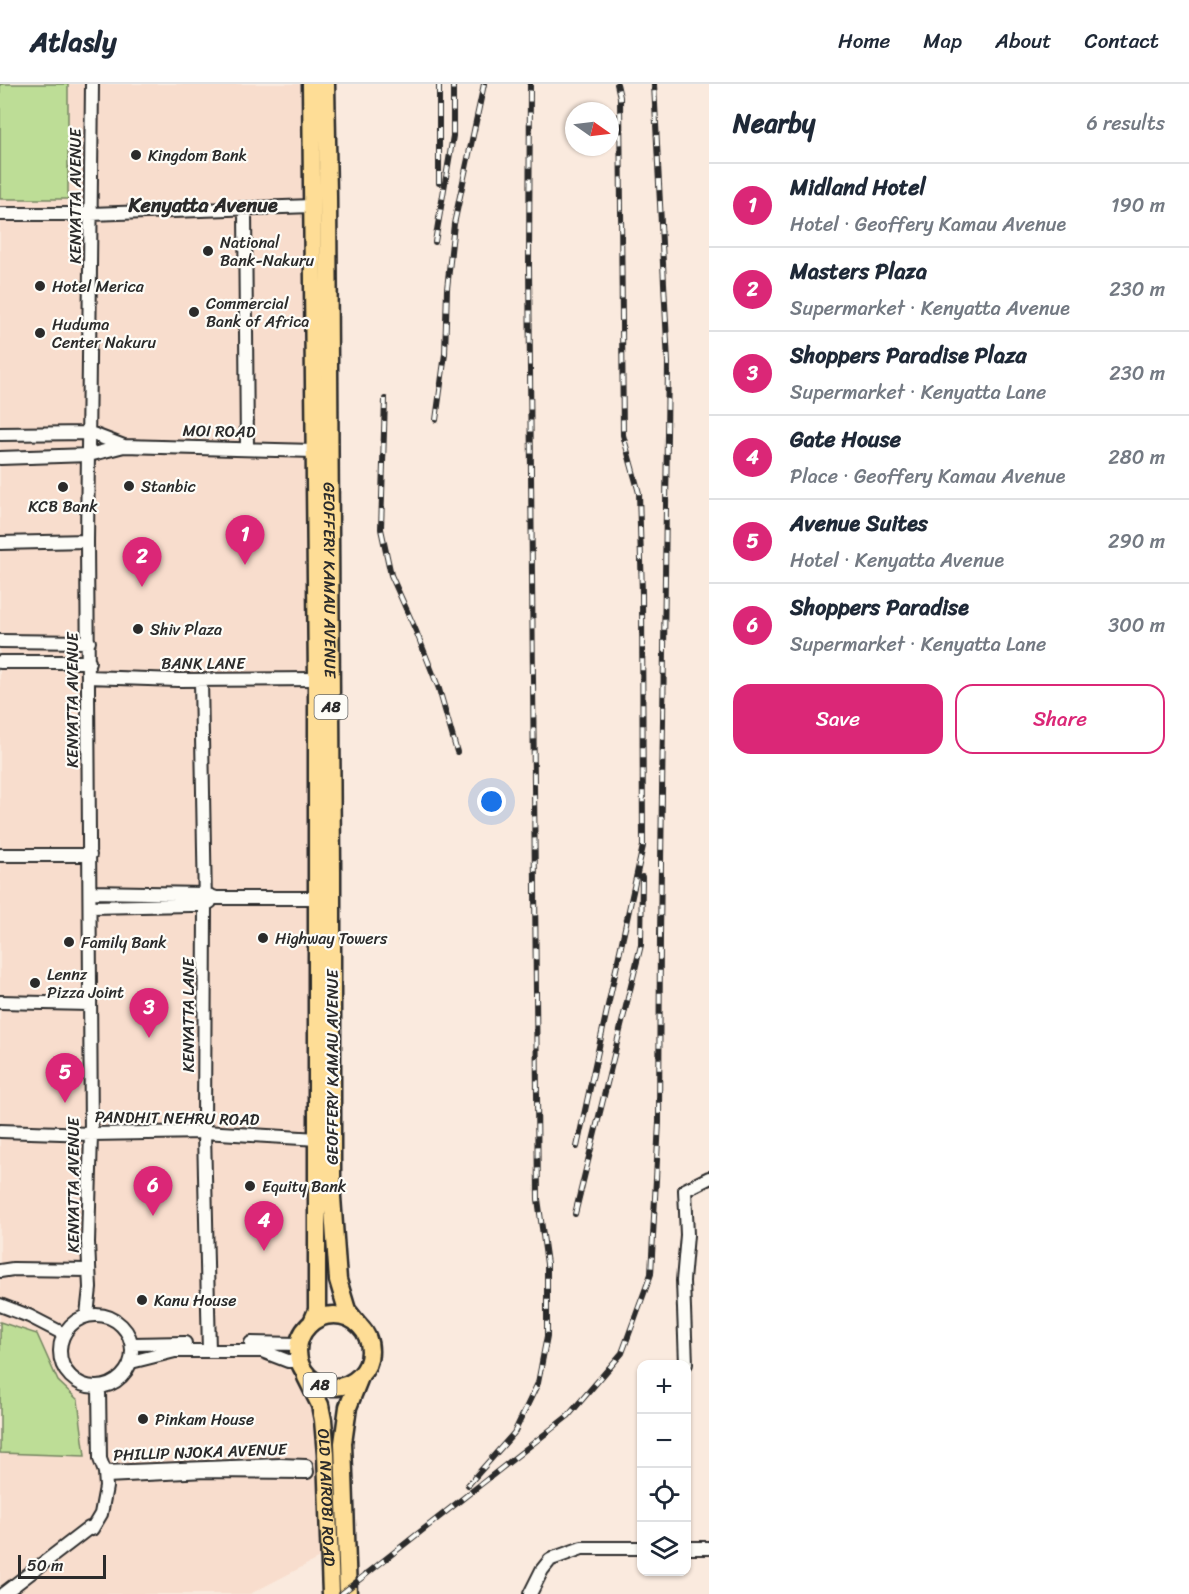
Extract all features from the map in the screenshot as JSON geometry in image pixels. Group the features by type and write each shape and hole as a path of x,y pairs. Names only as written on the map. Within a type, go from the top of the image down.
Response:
{"highway":[{"name":"GEOFFERY KAMAU AVENUE","path":"311,84 317,679 318,1139 317,1298 312,1322"},
{"name":"GEOFFERY KAMAU AVENUE","path":"326,84 332,859 332,1197 338,1280 347,1310 358,1324"},
{"path":"312,1322 323,1316 336,1315 348,1317 358,1324"},
{"name":"A8","path":"312,1322 303,1332 298,1344 300,1366 311,1380 323,1387 336,1388 349,1385 360,1377 367,1367 370,1344 366,1333 358,1324"},
{"name":"OLD NAIROBI ROAD","path":"300,1366 320,1405 323,1420 331,1594"},
{"name":"OLD NAIROBI ROAD","path":"348,1594 343,1443 348,1407 360,1377"}],"street":[{"name":"KENYATTA AVENUE","path":"87,1315 91,1134 87,541 90,433 92,84"},
{"path":"0,214 91,214 312,206"},
{"path":"245,210 247,448"},
{"name":"MOI ROAD","path":"0,434 90,433 124,446"},
{"name":"MOI ROAD","path":"0,458 89,455 124,446 314,451"},
{"path":"0,543 87,541"},
{"path":"0,641 89,642"},
{"path":"56,642 57,662"},
{"path":"0,662 89,662"},
{"name":"BANK LANE","path":"88,677 201,680 317,679"},
{"name":"KENYATTA LANE","path":"201,680 209,899 204,1132 209,1347"},
{"path":"0,855 90,855"},
{"path":"90,892 209,899"},
{"path":"90,907 209,899 317,898"},
{"path":"0,1002 89,1004"},
{"name":"PANDHIT NEHRU ROAD","path":"0,1131 91,1134 204,1132 318,1139"},
{"path":"686,1360 683,1281 687,1235 685,1190 709,1178"},
{"path":"0,1271 13,1269 89,1270"},
{"path":"0,1305 29,1316 64,1334"},
{"path":"99,1314 111,1317 121,1323 128,1333 132,1344 131,1362 122,1377 99,1388 80,1384 69,1376 62,1365 59,1351 64,1334 77,1320 87,1315 99,1314"},
{"path":"132,1344 262,1351 300,1366"},
{"path":"131,1362 175,1351 209,1347 298,1344"},
{"path":"3,1594 88,1528 92,1528 101,1514 105,1474 100,1458 99,1388"},
{"name":"PHILLIP NJOKA AVENUE","path":"280,1465 306,1466 307,1472 206,1471 105,1474 280,1465"},
{"path":"530,1594 542,1570 554,1558 582,1548 637,1548"},
{"path":"691,1548 709,1548"}],"shaded area":[{"path":"0,84 309,84 313,1324 299,1341 295,1357 299,1374 312,1389 327,1396 329,1553 250,1594 0,1594"}],"green space":[{"path":"0,84 68,84 68,199 0,199"},
{"path":"0,1322 37,1334 58,1381 78,1400 85,1456 0,1453"}],"waterway":[{"path":"353,1499 353,1512"}],"railway":[{"path":"439,84 439,183"},
{"path":"435,242 453,136 453,84"},
{"path":"436,420 445,354 447,289 454,224 484,84"},
{"path":"468,1485 514,1433 538,1383 547,1336 547,1264 538,1199 529,265 530,84"},
{"path":"577,1147 643,846 642,593 639,493 623,435 620,97 617,84"},
{"path":"341,1594 568,1416 622,1353 651,1274 659,1122 668,363 654,84"},
{"path":"385,399 381,529 391,575 439,689 457,752"},
{"path":"575,1214 641,945 642,877"}],"place":[{"name":"Kingdom Bank","path":"136,155"},
{"name":"National Bank-Nakuru","path":"208,251"},
{"name":"Hotel Merica","path":"40,286"},
{"name":"Commercial Bank of Africa","path":"194,312"},
{"name":"Huduma Center Nakuru","path":"40,333"},
{"name":"Stanbic","path":"129,486"},
{"name":"KCB Bank","path":"63,487"},
{"name":"Midland Hotel","path":"245,565"},
{"name":"Masters Plaza","path":"142,587"},
{"name":"Shiv Plaza","path":"138,629"},
{"name":"Highway Towers","path":"263,938"},
{"name":"Family Bank","path":"69,942"},
{"name":"Lennz Pizza Joint","path":"35,983"},
{"name":"Shoppers Paradise Plaza","path":"149,1038"},
{"name":"Avenue Suites","path":"65,1103"},
{"name":"Equity Bank","path":"250,1186"},
{"name":"Shoppers Paradise","path":"153,1216"},
{"name":"Gate House","path":"264,1251"},
{"name":"Kanu House","path":"142,1300"},
{"name":"Pinkam House","path":"143,1419"}],"district":[{"name":"Kenyatta Avenue","path":"203,205"}]}
